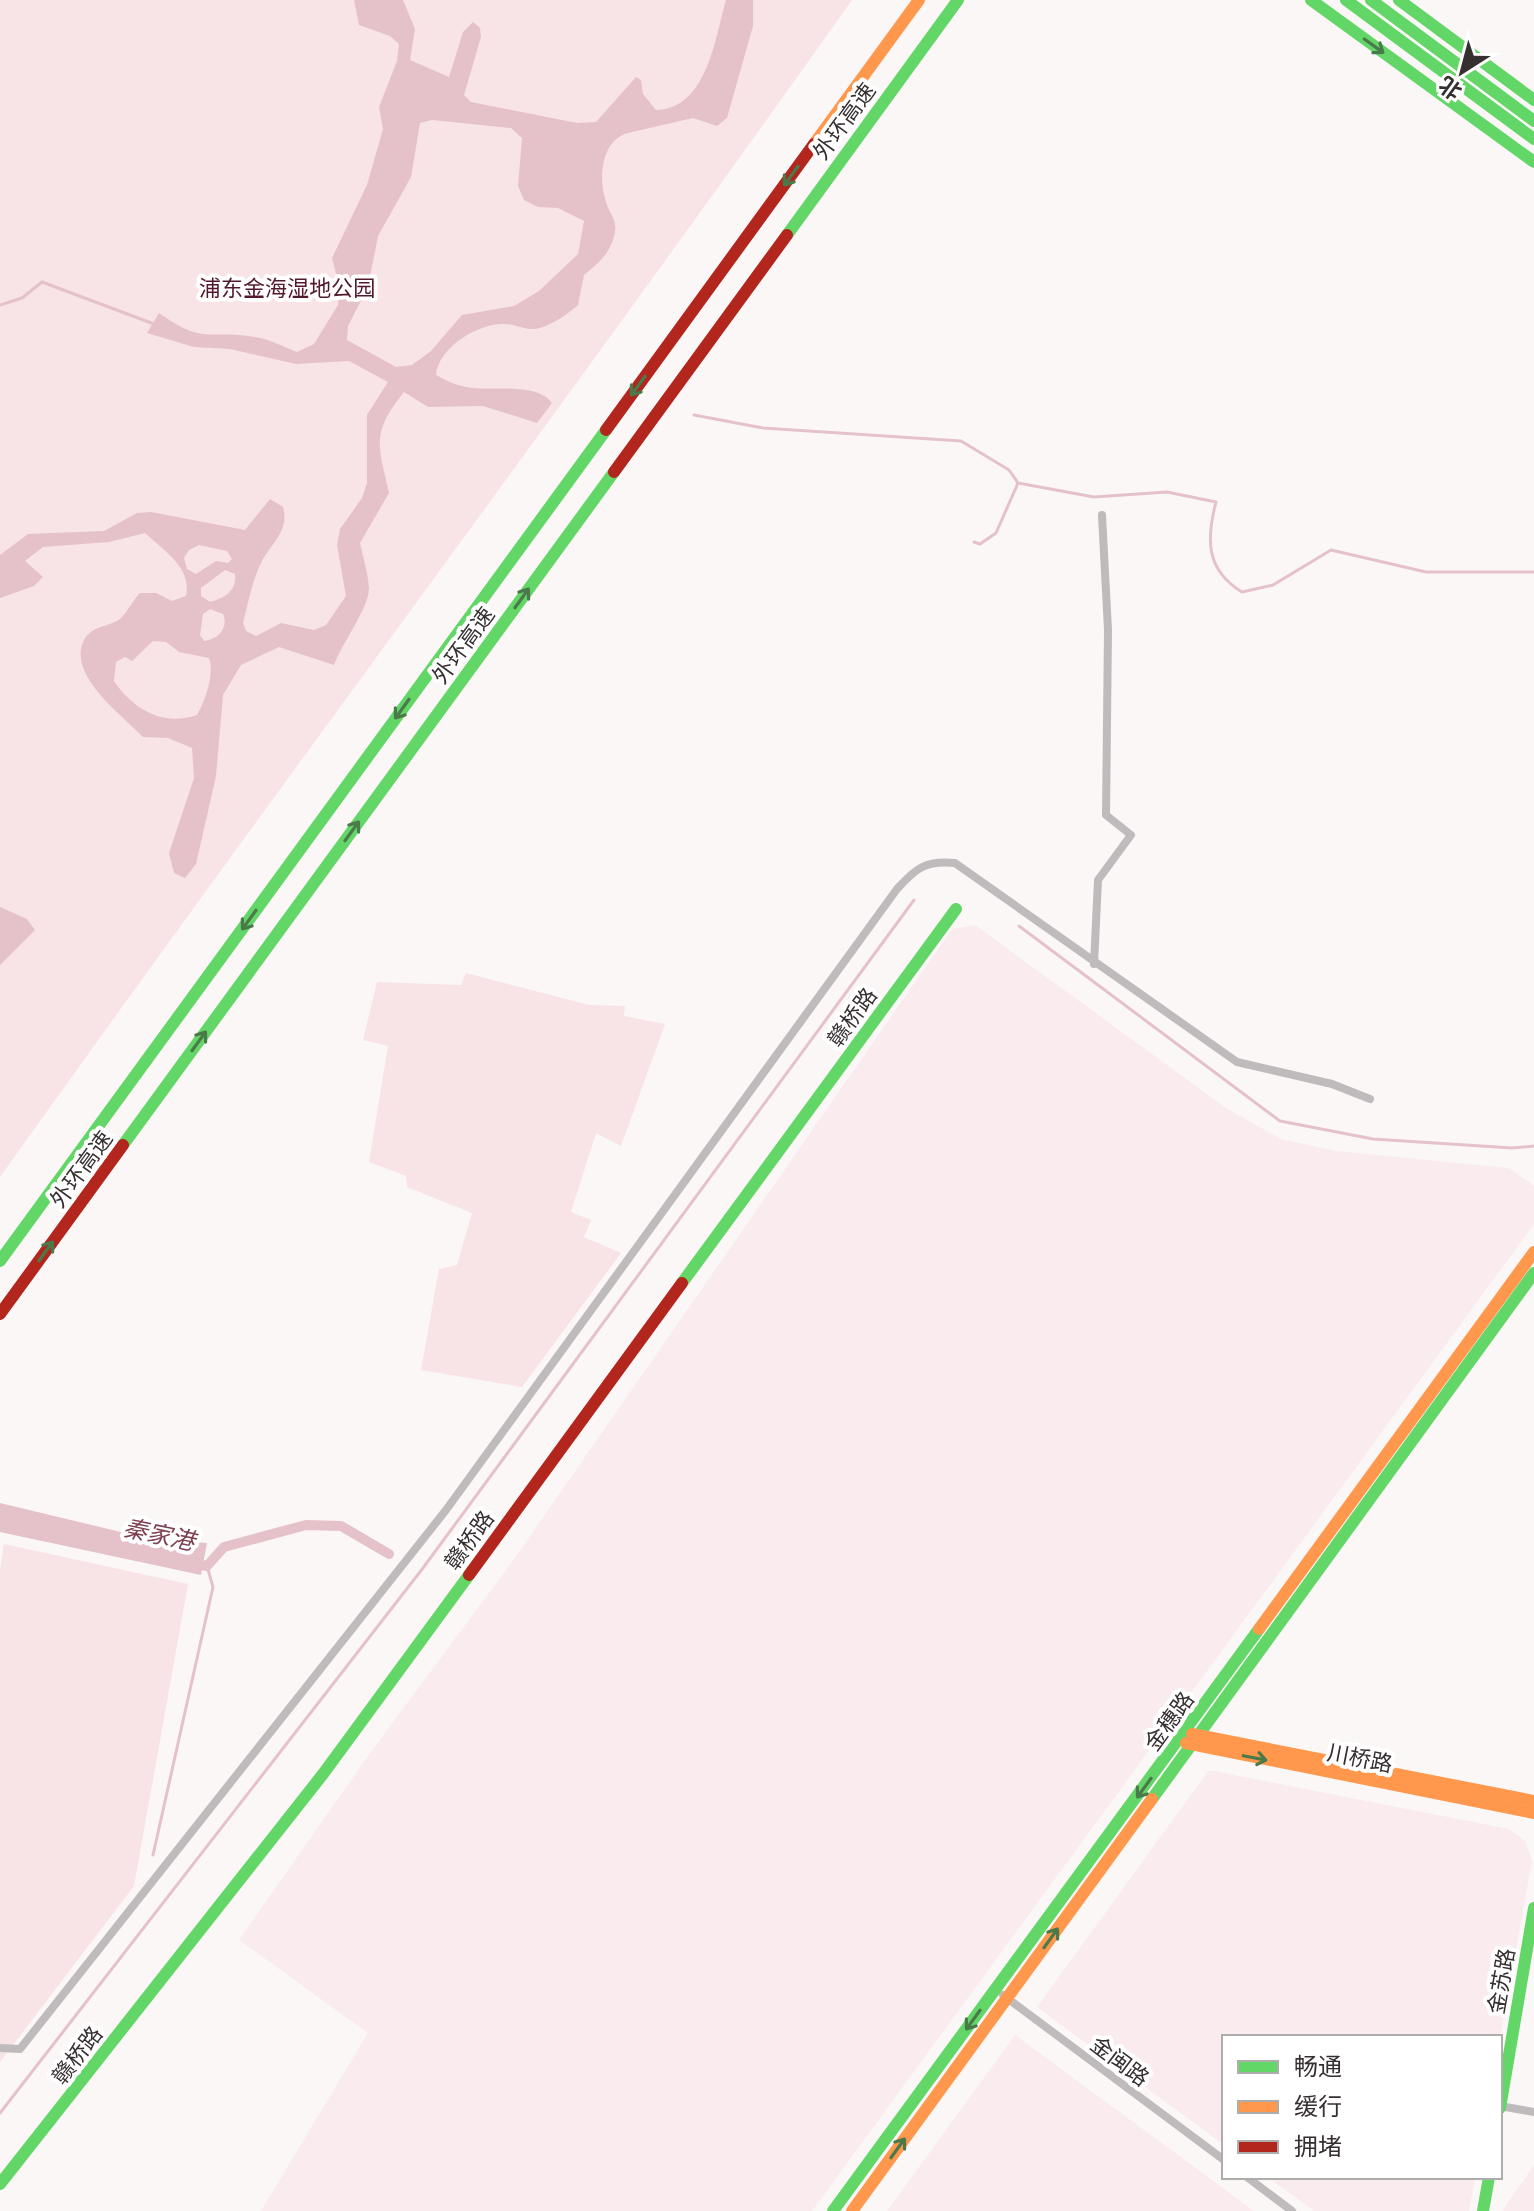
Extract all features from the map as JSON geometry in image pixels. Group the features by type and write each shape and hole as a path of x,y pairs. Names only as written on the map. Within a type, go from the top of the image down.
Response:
{"main road":[{"name":"外环高速","path":"0,1261 919,0"},
{"name":"外环高速","path":"0,1314 958,0"},
{"path":"1311,0 1534,162"},
{"path":"1346,0 1534,139"},
{"path":"1371,0 1534,121"},
{"path":"1399,0 1534,100"},
{"name":"赣桥路","path":"0,2184 323,1774 956,909"},
{"name":"金穗路","path":"852,2211 1007,1998 1188,1738 1520,1282 1534,1252"},
{"name":"金穗路","path":"1520,1282 1534,1273"},
{"name":"金穗路","path":"833,2211 1188,1738"},
{"name":"川桥路","path":"1188,1738 1534,1801"},
{"name":"川桥路","path":"1188,1738 1534,1813"},
{"name":"金苏路","path":"1502,2095 1534,1908"},
{"path":"1483,2211 1489,2179"}],"street":[{"path":"1094,964 1098,880 1131,835 1106,815 1108,630 1102,515"},
{"path":"0,2048 20,2049 446,1510 897,889 916,868 931,861 955,863 1237,1062 1332,1084 1370,1099"},
{"name":"金闽路","path":"996,1990 1222,2159"},
{"path":"1502,2107 1534,2112"},
{"path":"1250,2179 1292,2211"}],"shaded area":[{"path":"354,0 403,0 415,29 410,60 449,77 463,32 473,22 480,28 481,37 464,95 471,102 577,123 596,122 636,77 641,80 643,94 656,110 673,107 687,98 706,69 726,0 753,0 753,26 727,118 717,126 693,118 628,133 619,137 607,152 602,182 615,231 608,251 584,275 578,305 540,328 502,324 481,328 460,339 438,365 436,375 458,385 524,390 545,396 552,403 537,423 483,406 428,407 404,392 393,406 380,440 389,493 360,543 369,588 365,605 334,665 279,647 241,665 223,695 216,776 196,864 185,878 174,873 169,853 194,778 192,748 168,738 143,737 111,707 90,681 81,653 88,635 121,618 140,593 156,593 172,601 186,596 187,586 181,568 145,533 109,542 43,547 25,561 43,577 34,586 0,598 0,555 28,534 104,531 137,513 151,512 245,530 270,499 283,507 284,523 255,577 243,623 246,631 256,636 281,623 314,630 326,625 346,596 337,545 340,529 362,498 367,483 367,415 388,382 349,361 296,364 230,349 194,347 147,333 159,313 197,333 255,337 297,352 314,344 338,305 340,289 332,258 367,185 383,129 379,107 397,61 399,44 390,36 359,25","holes":["432,120 511,128 522,138 518,186 524,200 538,207 558,208 584,221 578,254 539,291 514,306 462,315 431,351 412,365 396,367 347,340 348,326 368,287 378,236 411,177 420,123","199,545 227,551 232,559 228,563 216,561 196,574 187,569 184,558 189,550","225,570 235,574 232,589 221,598 210,602 201,596 201,588","210,609 223,614 225,624 218,635 204,641 200,635 203,614","153,641 166,642 179,652 209,658 210,679 197,715 172,719 161,717 130,700 114,681 116,662 125,657 132,661"]},
{"path":"0,907 27,919 35,930 0,965"},
{"path":"975,925 1226,1108 1281,1139 1336,1151 1509,1168 1534,1186 1534,1224 812,2211 261,2211 368,2033 239,1940 370,1753 512,1562 952,929"},
{"path":"0,1503 150,1539 207,1543 201,1575 0,1532"},
{"path":"1209,1770 1509,1829 1525,1841 1532,1861 1501,2035 1222,2035 1222,2144 1037,2007"},
{"path":"1015,2035 1254,2211 887,2211"},
{"path":"1534,2165 1534,2211 1502,2211"},
{"path":"1271,2179 1475,2179 1469,2211 1314,2211"}],"green space":[{"name":"浦东金海湿地公园","path":"0,0 852,0 0,1177"},
{"path":"466,973 589,1005 625,1006 624,1016 665,1024 621,1146 596,1133 571,1212 591,1220 584,1237 621,1253 522,1387 421,1370 439,1269 457,1265 472,1213 407,1187 406,1176 369,1162 388,1046 363,1040 377,982 461,985"},
{"path":"4,1544 188,1584 134,1886 0,2062 0,1571"}],"waterway":[{"path":"0,305 22,298 42,282 154,324"},
{"path":"694,415 763,428 961,441 1009,470 1018,483"},
{"path":"974,542 980,544 996,533 1018,483 1094,497 1167,492 1216,502 1210,541 1215,564 1221,574 1242,592 1273,585 1331,550 1426,572 1534,572"},
{"path":"0,2113 423,1568 914,900"},
{"path":"1019,926 1280,1121 1373,1139 1512,1148 1534,1146"},
{"name":"秦家港","path":"190,1563 207,1566 224,1547 306,1525 341,1526 389,1554"},
{"path":"153,1855 213,1587 207,1566"}],"traffic: fast":[{"path":"787,235 958,0"},
{"path":"1311,0 1534,162"},
{"path":"1346,0 1534,139"},
{"path":"1371,0 1534,121"},
{"path":"1399,0 1534,100"},
{"path":"0,1261 606,430"},
{"path":"123,1145 614,472"},
{"path":"682,1283 956,909"},
{"path":"1152,1799 1534,1273"},
{"path":"0,2184 323,1774 469,1575"},
{"path":"833,2211 1259,1629"},
{"path":"1502,2096 1534,1908"},
{"path":"1483,2211 1489,2179"}],"traffic: slow":[{"path":"814,144 919,0"},
{"path":"1259,1629 1534,1252"},
{"path":"1192,1734 1534,1801"},
{"path":"1186,1743 1534,1813"},
{"path":"852,2211 1152,1799"}],"traffic: jam":[{"path":"606,430 814,144"},
{"path":"614,472 787,235"},
{"path":"0,1314 123,1145"},
{"path":"469,1575 682,1283"}]}
